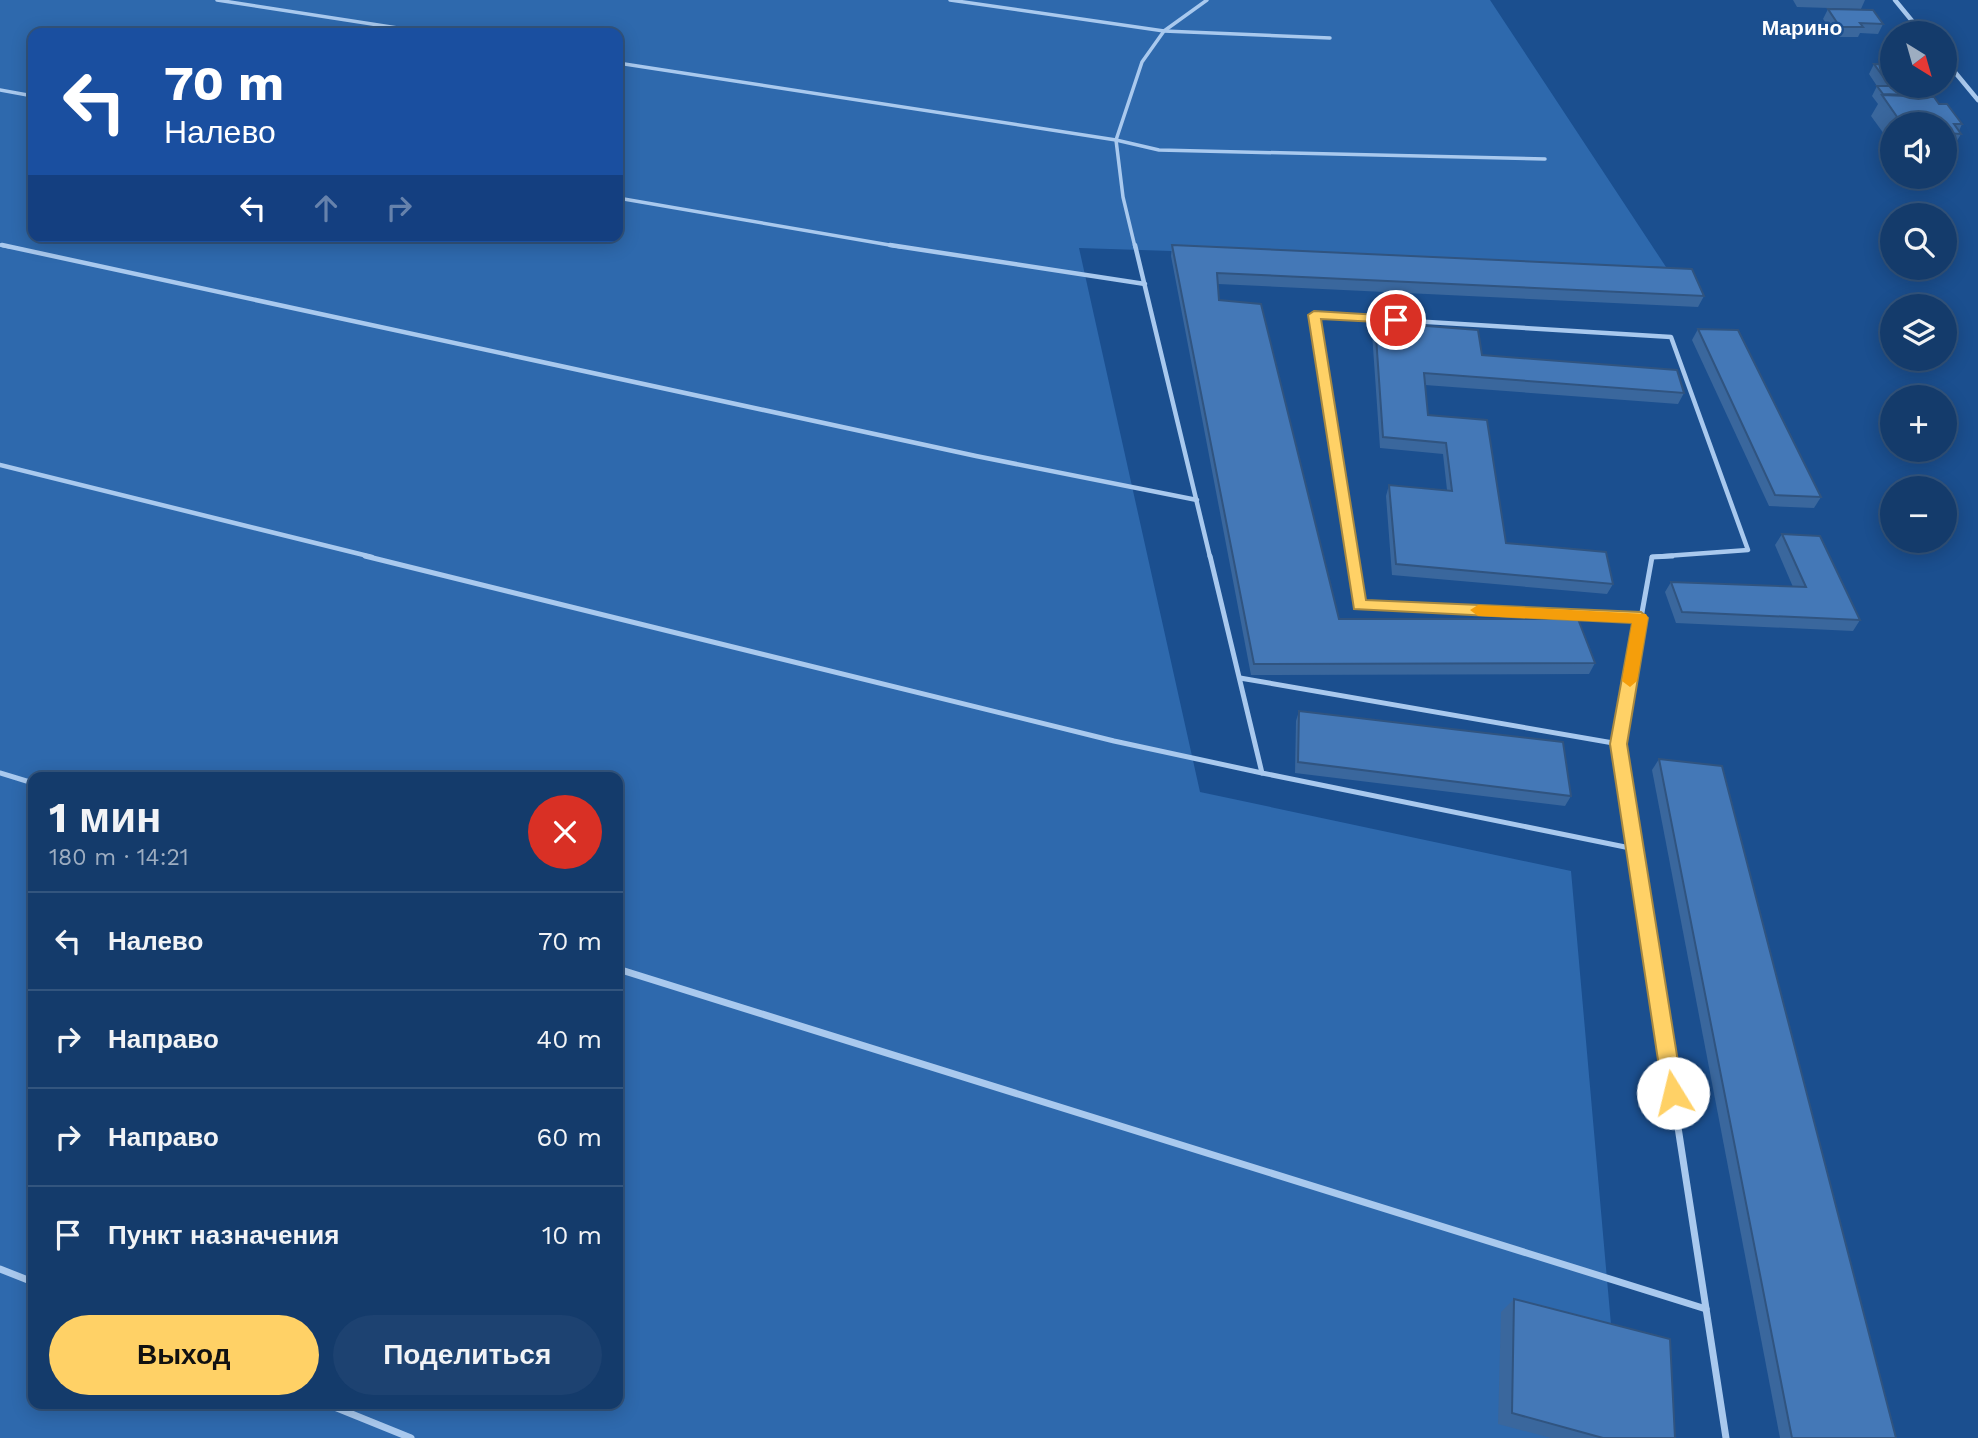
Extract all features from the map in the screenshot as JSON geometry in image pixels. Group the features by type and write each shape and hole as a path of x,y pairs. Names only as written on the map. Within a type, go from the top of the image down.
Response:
{"street":[{"path":"1895,0 1912,21"},
{"path":"1957,75 1978,100"}],"lane":[{"path":"217,0 398,28"},
{"path":"950,0 1164,32 1330,38"},
{"path":"1207,0 1164,32 1142,62 1116,140 1123,197 1262,773"},
{"path":"623,63 1116,140 1159,150 1545,159"},
{"path":"0,90 28,95"},
{"path":"623,199 860,241 1145,284"},
{"path":"0,245 976,456 1197,500"},
{"path":"1641,618 1360,605 1314,315 1671,337 1748,550 1652,557 1619,744 1726,1438"},
{"path":"0,464 1114,741 1635,849"},
{"path":"1240,678 1619,744"},
{"path":"0,773 28,781"},
{"path":"623,971 1706,1309"},
{"path":"0,1269 28,1280"},
{"path":"339,1409 411,1438"}],"shaded area":[{"path":"0,0 1490,0 1666,267 1079,248 1200,792 1571,871 1621,1438 0,1438"}],"building":[{"path":"1828,9 1873,10 1881,21 1880,24 1860,23 1863,27 1840,27"},
{"path":"1884,98 1935,98 1939,104 1947,104 1953,112 1894,112"},
{"path":"1172,245 1692,269 1704,296 1217,273 1219,300 1261,304 1339,619 1578,619 1595,663 1254,664"},
{"path":"1375,322 1478,330 1482,355 1677,370 1684,393 1424,373 1428,415 1487,420 1506,543 1606,552 1613,584 1396,564 1389,485 1452,491 1446,443 1383,437"},
{"path":"1698,329 1738,330 1821,497 1775,495"},
{"path":"1782,534 1820,536 1860,620 1682,612 1671,582 1806,587"},
{"path":"1299,711 1563,742 1571,796 1298,762"},
{"path":"1659,759 1722,766 1896,1438 1792,1438"},
{"path":"1514,1299 1670,1339 1675,1438 1603,1438 1512,1413"}],"slow traffic":[{"path":"1478,610 1641,618 1630,681"}],"district":[{"name":"Марино","path":"1802,27"}],"route":[{"path":"1396,320 1314,315 1360,605 1641,618 1619,744 1673,1093"}]}
